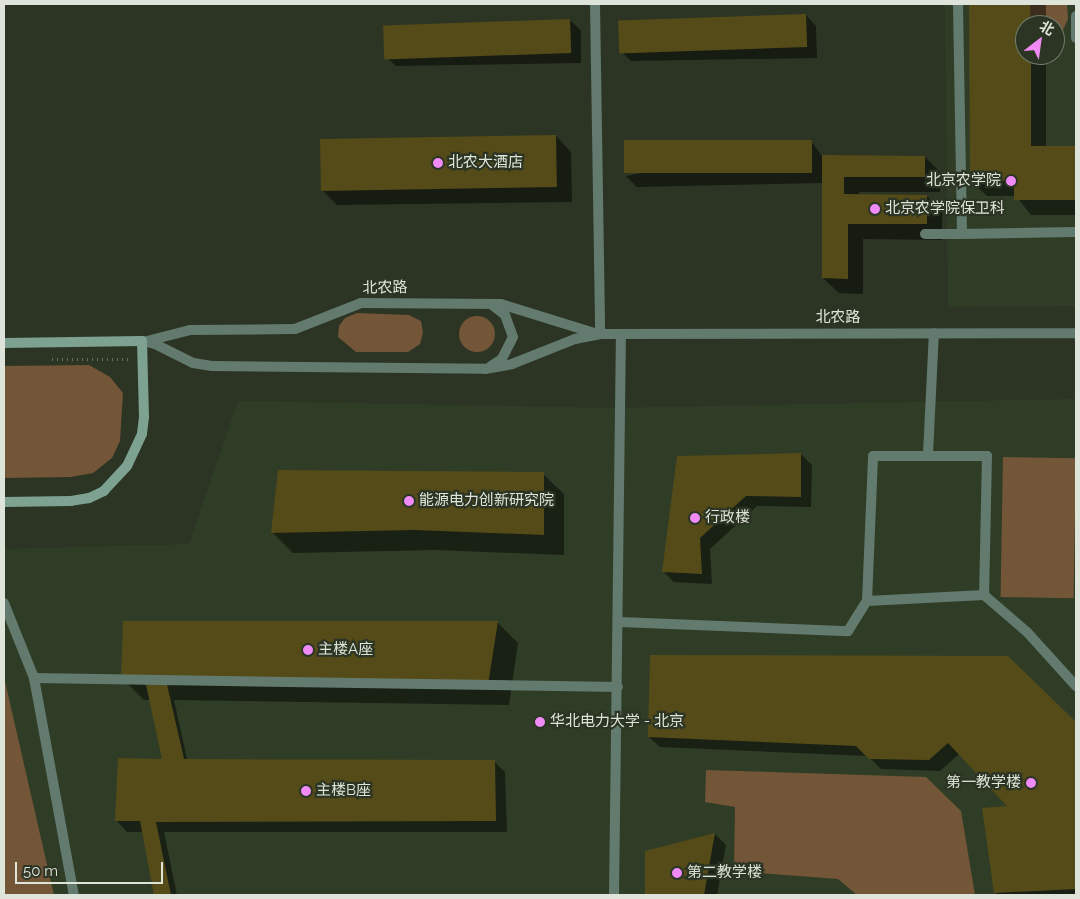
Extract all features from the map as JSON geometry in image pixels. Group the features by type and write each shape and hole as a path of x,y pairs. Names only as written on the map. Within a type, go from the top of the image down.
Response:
{"main road":[{"name":"北农路","path":"4,343 142,341"},
{"path":"4,502 89,498 117,480 142,434 142,341"}],"street":[{"path":"595,4 600,334"},
{"path":"958,4 962,234"},
{"path":"1076,16 1076,38"},
{"path":"924,234 1076,232"},
{"path":"483,302 505,315 513,337 502,359 486,368"},
{"name":"北农路","path":"142,341 190,330 295,329 361,303 483,302 511,306 600,334"},
{"path":"928,454 934,333"},
{"name":"北农路","path":"142,341 155,344 193,362 212,366 486,368 512,364 575,339 600,334 1076,333"},
{"path":"614,895 620,622 621,334"},
{"path":"620,622 848,631 867,601 873,456 928,454 988,456 984,596"},
{"path":"867,601 984,596 1027,632 1076,686"},
{"path":"4,603 34,678 74,895"},
{"path":"34,678 618,687"}],"path":[{"path":"86,359 143,361"}],"shaded area":[{"name":"北京农学院","path":"945,4 1076,4 1076,306 948,307"},
{"path":"1030,4 1067,4 1068,19 1065,26 1065,15 1031,15"},
{"path":"357,313 409,315 421,321 423,333 420,344 408,352 356,352 338,337 339,326 345,318"},
{"path":"477,316 484,317 490,321 494,327 494,341 490,347 484,351 477,352 470,351 464,347 460,341 459,334 460,327 464,321 470,317"},
{"path":"89,365 110,377 123,393 120,441 112,458 93,473 71,477 4,478 4,366"},
{"name":"华北电力大学 - 北京","path":"1076,399 1076,895 4,895 4,549 189,544 238,401 611,408"},
{"path":"1003,457 1076,458 1074,598 1001,597"},
{"path":"4,677 54,895 4,895"},
{"path":"706,770 926,777 961,811 975,895 857,895 838,879 734,871 735,807 705,802"}],"building":[{"path":"969,4 1030,4 1031,15 1015,15 1015,65 1031,65 1031,146 1076,146 1076,200 1014,200 1014,181 970,181"},
{"path":"806,14 807,47 619,54 618,21"},
{"path":"570,19 571,53 384,60 383,26"},
{"name":"北农大酒店","path":"556,135 557,187 321,191 320,139"},
{"path":"624,140 812,140 812,173 624,173"},
{"name":"北京农学院保卫科","path":"822,155 925,156 925,177 844,177 844,194 927,195 927,224 848,224 848,279 822,278"},
{"name":"行政楼","path":"801,453 801,497 746,496 700,538 702,574 662,572 677,456"},
{"name":"能源电力创新研究院","path":"278,470 544,472 544,535 415,530 271,533"},
{"path":"123,621 498,621 488,685 166,680 184,759 495,760 496,821 156,822 171,895 154,895 140,821 115,821 118,758 162,759 145,680 121,680"},
{"name":"第一教学楼","path":"650,655 1008,656 1076,722 1076,889 994,893 982,808 1007,806 948,743 929,760 869,759 856,746 648,737"},
{"name":"第二教学楼","path":"715,833 704,895 645,895 645,851"}],"place":[{"name":"北农大酒店","path":"438,163"},
{"name":"北京农学院","path":"1011,181"},
{"name":"北京农学院保卫科","path":"875,209"},
{"name":"能源电力创新研究院","path":"409,501"},
{"name":"行政楼","path":"695,518"},
{"name":"主楼A座","path":"308,650"},
{"name":"华北电力大学 - 北京","path":"540,722"},
{"name":"第一教学楼","path":"1031,783"},
{"name":"主楼B座","path":"306,791"},
{"name":"第二教学楼","path":"677,873"}]}
